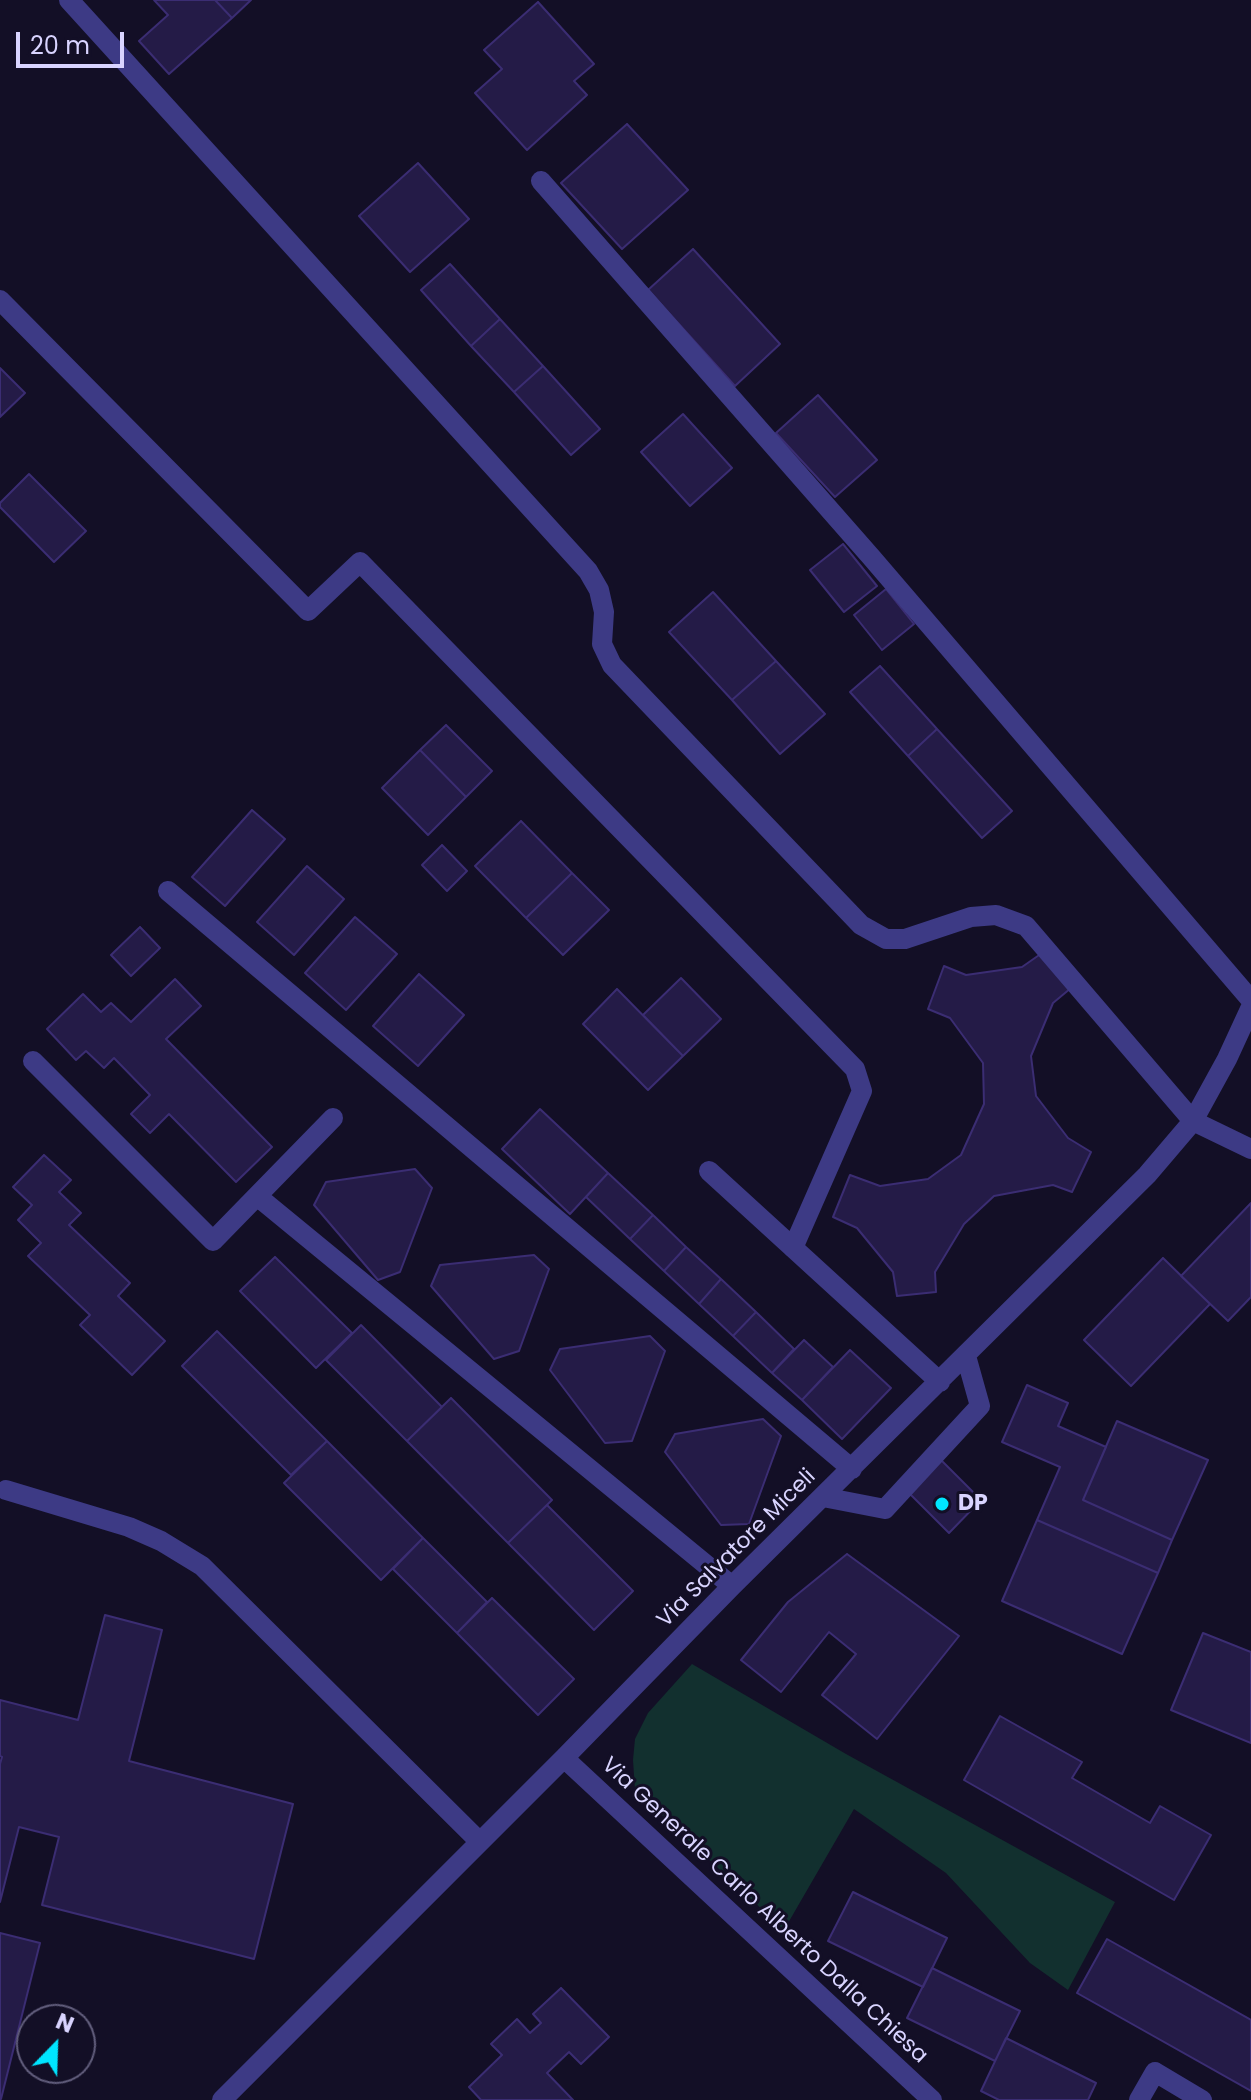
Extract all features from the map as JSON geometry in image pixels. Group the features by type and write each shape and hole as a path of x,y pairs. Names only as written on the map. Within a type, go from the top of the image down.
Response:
{"street":[{"path":"69,0 588,571 599,590 604,612 602,644 612,665 861,925 886,939 905,939 971,917 996,915 1026,926 1193,1121 1251,1149"},
{"path":"541,181 872,558 1251,1000"},
{"path":"0,300 308,611 360,562 855,1069 862,1091 793,1248"},
{"path":"168,891 852,1469"},
{"name":"Via Salvatore Miceli","path":"222,2100 732,1586 1147,1175 1193,1121 1251,1007"},
{"path":"33,1061 213,1241 333,1118"},
{"path":"709,1171 940,1382"},
{"path":"257,1196 732,1586"},
{"path":"823,1497 885,1509 980,1406 966,1356"},
{"path":"6,1490 129,1527 161,1541 202,1566 480,1842"},
{"name":"Via Generale Carlo Alberto Dalla Chiesa","path":"564,1758 932,2100"},
{"path":"1139,2100 1155,2072 1202,2100"}],"green space":[{"path":"692,1664 846,1754 1115,1902 1068,1990 1030,1963 946,1873 854,1809 784,1930 635,1790 635,1739 648,1713"}],"building":[{"path":"154,0 215,0 232,18 169,74 139,41 168,15"},
{"path":"215,0 251,0 232,18"},
{"path":"538,2 594,64 574,81 587,95 527,150 475,93 502,69 484,50"},
{"path":"627,124 688,190 622,249 561,183"},
{"path":"418,163 469,219 410,272 359,216"},
{"path":"693,249 780,344 735,386 648,290"},
{"path":"450,264 500,319 471,346 421,290"},
{"path":"500,319 543,366 514,392 471,346"},
{"path":"543,366 600,429 571,455 514,392"},
{"path":"0,368 25,393 0,417"},
{"path":"818,395 877,460 835,497 776,433"},
{"path":"683,414 732,468 690,506 641,452"},
{"path":"29,474 86,531 54,562 0,507 0,503"},
{"path":"843,544 877,586 844,612 810,570"},
{"path":"886,589 914,624 882,650 854,615"},
{"path":"713,592 776,661 732,700 669,632"},
{"path":"776,661 825,714 780,754 732,700"},
{"path":"880,666 937,729 908,756 850,692"},
{"path":"446,725 492,771 466,797 420,750"},
{"path":"937,729 1012,811 982,838 908,756"},
{"path":"420,750 466,797 428,835 382,788"},
{"path":"252,810 285,839 225,906 192,877"},
{"path":"521,821 572,873 526,918 475,866"},
{"path":"442,845 467,871 447,891 422,865"},
{"path":"307,866 344,899 294,955 257,922"},
{"path":"572,873 609,910 563,955 526,918"},
{"path":"355,917 397,954 346,1010 305,973"},
{"path":"140,927 160,948 131,976 111,955"},
{"path":"1042,953 1071,988 1053,1003 1031,1056 1036,1096 1068,1138 1091,1152 1072,1192 1053,1185 994,1196 964,1224 935,1272 936,1292 897,1296 893,1272 857,1228 833,1217 850,1175 880,1186 928,1179 961,1155 984,1104 983,1063 950,1018 928,1009 944,966 966,975 1022,967"},
{"path":"419,974 464,1015 418,1066 373,1026"},
{"path":"681,978 721,1019 683,1056 643,1015"},
{"path":"175,979 201,1006 166,1039 272,1147 236,1182 169,1114 150,1133 131,1114 150,1095 114,1058 104,1068 86,1051 76,1060 47,1029 83,994 101,1012 111,1003 131,1022"},
{"path":"617,989 683,1056 648,1090 583,1024"},
{"path":"540,1109 608,1173 570,1214 502,1149"},
{"path":"44,1155 71,1180 59,1192 81,1213 69,1225 130,1283 118,1296 165,1341 132,1375 80,1325 90,1315 28,1256 41,1243 18,1220 32,1205 13,1187"},
{"path":"415,1169 432,1188 400,1272 378,1280 314,1205 326,1182"},
{"path":"608,1173 653,1215 630,1239 586,1197"},
{"path":"1251,1203 1251,1297 1228,1321 1181,1276"},
{"path":"653,1215 686,1247 664,1271 630,1239"},
{"path":"686,1247 721,1279 699,1304 664,1271"},
{"path":"534,1255 549,1269 519,1351 494,1359 431,1286 440,1265"},
{"path":"275,1257 352,1333 316,1368 240,1291"},
{"path":"1163,1258 1210,1304 1131,1386 1084,1340"},
{"path":"721,1279 756,1312 733,1336 699,1304"},
{"path":"756,1312 794,1349 772,1373 733,1336"},
{"path":"361,1325 442,1407 407,1441 326,1360"},
{"path":"217,1331 327,1441 291,1475 182,1366"},
{"path":"650,1336 665,1351 632,1441 605,1443 550,1370 560,1349"},
{"path":"804,1340 833,1367 802,1400 772,1373"},
{"path":"850,1350 891,1388 842,1439 802,1400"},
{"path":"1027,1385 1068,1403 1058,1426 1106,1447 1083,1500 1172,1540 1158,1573 1037,1520 1060,1467 1002,1442"},
{"path":"451,1398 552,1500 508,1543 407,1441"},
{"path":"763,1419 781,1436 749,1524 721,1525 665,1452 675,1434"},
{"path":"1117,1421 1208,1460 1172,1540 1083,1500"},
{"path":"327,1441 423,1538 381,1580 284,1483"},
{"path":"931,1450 981,1500 949,1533 898,1482"},
{"path":"547,1505 633,1591 594,1630 508,1543"},
{"path":"1037,1520 1158,1573 1122,1654 1002,1601"},
{"path":"423,1538 487,1602 457,1633 393,1569"},
{"path":"847,1554 959,1636 877,1739 822,1695 856,1654 829,1632 781,1692 741,1660 788,1602"},
{"path":"492,1598 574,1679 538,1715 457,1633"},
{"path":"105,1615 162,1630 129,1761 293,1804 254,1959 42,1905 59,1837 19,1827 0,1902 0,1700 78,1720"},
{"path":"1203,1633 1251,1652 1251,1743 1171,1710"},
{"path":"1000,1716 1082,1762 1072,1778 1150,1823 1160,1806 1211,1835 1174,1900 964,1780"},
{"path":"853,1892 947,1938 923,1987 828,1941"},
{"path":"0,1933 40,1943 25,2004 16,2004 16,2039 0,2099"},
{"path":"1107,1939 1251,2020 1251,2091 1077,1993"},
{"path":"932,1968 1020,2011 995,2061 907,2018"},
{"path":"561,1988 609,2037 581,2064 569,2052 547,2073 573,2100 481,2100 469,2087 502,2055 491,2044 517,2019 530,2033 541,2023 533,2014"},
{"path":"1006,2038 1096,2083 1088,2100 999,2100 981,2091"}],"place":[{"name":"DP","path":"942,1504"}]}
